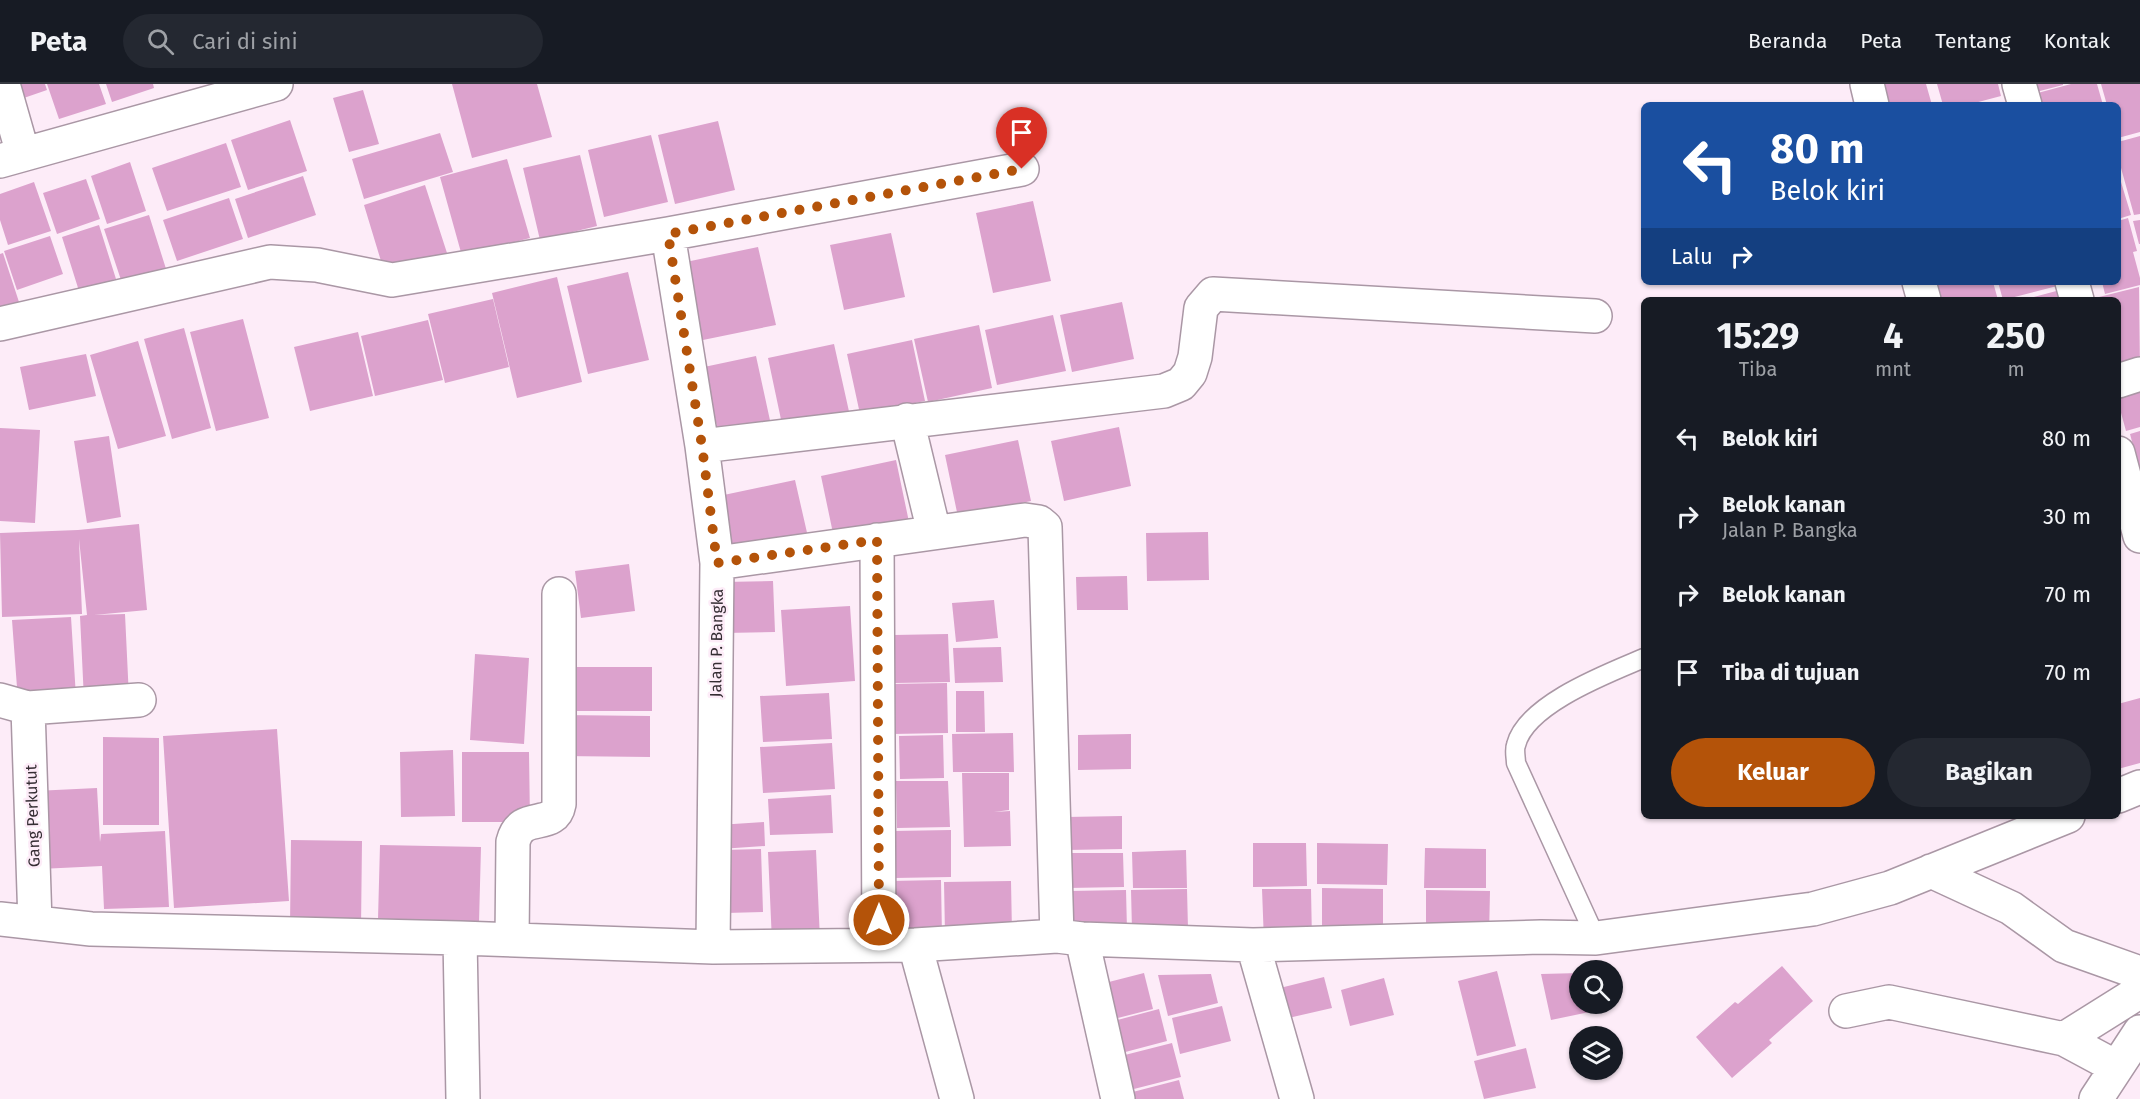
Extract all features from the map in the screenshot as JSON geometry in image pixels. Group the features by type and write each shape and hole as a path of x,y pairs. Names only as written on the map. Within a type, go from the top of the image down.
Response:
{"street":[{"path":"3,84 12,158 276,84"},
{"path":"1867,84 1871,102"},
{"path":"2019,84 2024,102"},
{"path":"0,324 270,262 317,264 392,280 668,234 1022,169"},
{"name":"Jalan P. Bangka","path":"668,234 702,446 717,563 713,947"},
{"path":"702,446 1164,391 1181,384 1191,373 1201,308 1213,294 1595,316"},
{"path":"2121,380 2140,374"},
{"path":"907,420 934,532"},
{"path":"2121,464 2140,536"},
{"path":"717,563 1024,519 1039,522 1045,527 1069,938 1118,1099"},
{"path":"877,540 879,944"},
{"path":"512,940 515,832 521,826 551,817 558,812 559,594"},
{"path":"14,704 139,700"},
{"name":"Gang Perkutut","path":"14,704 35,923"},
{"path":"2121,795 2140,787"},
{"path":"0,919 91,929 713,947 915,945 1069,938 1253,945 1540,937 1596,938 1813,909 1890,888 2061,819"},
{"path":"1931,871 2011,908 2064,946 2134,981 2064,1039"},
{"path":"460,938 464,1099"},
{"path":"915,945 957,1099"},
{"path":"1253,945 1297,1099"},
{"path":"1846,1011 1889,1002 2064,1039 2116,1067"},
{"path":"2096,1099 2140,1032"}],"lane":[{"path":"1596,938 1516,764 1515,745 1525,727 1537,714 1582,685 1641,659"}],"building":[{"path":"13,84 45,84 47,90 18,100"},
{"path":"47,84 99,84 106,104 59,119"},
{"path":"106,84 153,84 154,88 112,102"},
{"path":"452,84 537,84 552,137 472,158"},
{"path":"1881,84 1926,84 1931,102 1886,102"},
{"path":"1937,84 1998,84 2001,96 1978,102 1942,102"},
{"path":"2034,84 2063,84 2063,85 2036,92"},
{"path":"2071,84 2097,84 2102,102 2036,102 2034,94"},
{"path":"2101,84 2140,84 2140,132 2121,137 2121,102 2106,102"},
{"path":"363,90 379,144 349,152 333,98"},
{"path":"290,120 307,171 248,190 231,140"},
{"path":"718,121 735,190 675,204 658,135"},
{"path":"440,133 453,172 364,199 352,159"},
{"path":"651,135 668,202 604,217 588,150"},
{"path":"2140,136 2140,214 2134,215 2121,168 2121,141"},
{"path":"226,143 241,187 167,211 152,168"},
{"path":"580,155 597,226 540,240 523,168"},
{"path":"507,159 530,238 462,256 440,177"},
{"path":"130,162 146,211 107,224 91,176"},
{"path":"303,176 316,215 248,238 235,199"},
{"path":"86,179 100,219 57,234 43,193"},
{"path":"34,182 51,231 8,245 0,220 0,194"},
{"path":"2121,182 2131,215 2121,218"},
{"path":"425,185 447,253 384,271 364,205"},
{"path":"229,198 243,239 177,261 163,220"},
{"path":"1033,201 1051,281 993,293 976,213"},
{"path":"149,215 167,272 123,286 104,229"},
{"path":"2128,218 2137,251 2133,252 2140,285 2105,294 2103,285 2121,285 2121,220"},
{"path":"2140,220 2140,244 2139,244 2133,221"},
{"path":"99,225 116,279 79,291 62,237"},
{"path":"891,233 905,297 844,310 830,245"},
{"path":"50,236 63,274 17,290 4,251"},
{"path":"758,247 776,325 698,341 681,263"},
{"path":"3,253 19,302 0,308 0,254"},
{"path":"628,272 649,360 588,374 567,286"},
{"path":"557,277 582,382 517,398 492,293"},
{"path":"1938,285 1994,285 1997,297 1941,297"},
{"path":"1999,285 2057,286 2015,297 2002,297"},
{"path":"2139,287 2140,372 2121,377 2121,297 2099,297"},
{"path":"2060,290 2062,297 2034,297"},
{"path":"493,299 509,367 445,383 428,314"},
{"path":"1122,302 1134,359 1072,372 1060,315"},
{"path":"1053,315 1066,371 997,385 985,330"},
{"path":"243,319 269,418 216,431 190,332"},
{"path":"428,320 443,380 375,396 361,336"},
{"path":"979,325 992,388 928,402 914,339"},
{"path":"184,328 211,428 172,439 144,339"},
{"path":"358,332 373,396 310,411 294,347"},
{"path":"912,340 925,401 860,414 847,354"},
{"path":"138,341 166,436 118,449 90,355"},
{"path":"834,344 850,416 783,429 768,358"},
{"path":"86,354 96,396 29,410 20,367"},
{"path":"756,356 771,425 719,436 704,367"},
{"path":"2140,389 2140,427 2126,431 2121,413 2121,394"},
{"path":"1119,427 1131,486 1064,501 1051,441"},
{"path":"0,428 40,430 35,523 0,521"},
{"path":"2140,431 2140,468 2139,468 2130,434"},
{"path":"109,436 121,517 87,523 74,441"},
{"path":"1018,440 1031,501 958,517 945,455"},
{"path":"896,460 909,522 834,538 821,476"},
{"path":"795,480 808,537 731,553 719,496"},
{"path":"139,524 147,610 94,615 125,614 129,698 84,700 80,616 87,615 79,539 82,614 2,617 0,533 78,530"},
{"path":"1208,532 1209,580 1147,581 1146,533"},
{"path":"629,564 635,611 581,618 575,571"},
{"path":"1127,576 1128,610 1077,610 1076,577"},
{"path":"773,581 775,632 724,633 723,582"},
{"path":"994,600 998,638 956,642 952,603"},
{"path":"850,606 855,681 786,686 781,610"},
{"path":"71,617 76,697 18,701 12,620"},
{"path":"948,634 950,682 895,683 894,635"},
{"path":"1001,647 1003,682 955,683 953,648"},
{"path":"475,654 529,658 524,744 470,740"},
{"path":"566,667 652,667 652,711 565,711"},
{"path":"947,683 948,733 892,734 891,684"},
{"path":"956,691 984,691 985,732 956,732"},
{"path":"829,693 832,739 763,742 760,696"},
{"path":"2140,698 2140,763 2121,768 2121,703"},
{"path":"562,715 650,716 650,757 562,756"},
{"path":"277,729 289,901 174,908 163,736"},
{"path":"1013,733 1014,772 953,772 952,734"},
{"path":"1131,734 1131,769 1078,770 1078,735"},
{"path":"943,735 944,778 900,779 899,736"},
{"path":"103,737 159,738 159,825 103,825"},
{"path":"832,743 835,789 763,793 760,747"},
{"path":"453,750 455,816 401,817 400,752"},
{"path":"462,752 529,752 530,822 462,822"},
{"path":"962,773 1009,773 1009,810 994,812 1010,811 1011,846 964,847"},
{"path":"896,781 948,781 950,827 897,828"},
{"path":"97,788 100,842 101,834 165,831 169,907 104,909 102,866 40,869 35,791"},
{"path":"831,795 833,833 770,835 768,799"},
{"path":"1122,816 1122,849 1067,850 1066,817"},
{"path":"764,822 765,846 720,849 718,825"},
{"path":"951,830 951,877 894,878 893,831"},
{"path":"291,840 362,841 361,928 290,926"},
{"path":"1253,843 1306,843 1307,886 1253,887"},
{"path":"1317,843 1388,844 1387,885 1317,884"},
{"path":"380,845 481,847 479,922 378,919"},
{"path":"1425,848 1486,849 1486,888 1424,888"},
{"path":"761,849 763,912 726,913 724,850"},
{"path":"816,850 820,940 772,942 768,852"},
{"path":"1186,850 1187,888 1133,888 1132,852"},
{"path":"1067,853 1123,853 1124,887 1068,888"},
{"path":"941,880 942,937 891,937 890,881"},
{"path":"1011,881 1012,933 945,934 944,882"},
{"path":"1322,888 1383,889 1383,935 1322,935"},
{"path":"1187,889 1188,929 1132,930 1131,890"},
{"path":"1262,889 1311,889 1312,941 1264,942"},
{"path":"1126,890 1127,930 1069,931 1069,891"},
{"path":"1426,890 1490,891 1489,936 1426,935"},
{"path":"1782,966 1813,1001 1769,1040 1772,1043 1732,1078 1696,1037 1735,1002 1738,1004"},
{"path":"1497,971 1516,1046 1477,1056 1458,981"},
{"path":"1144,973 1153,1009 1110,1020 1101,984"},
{"path":"1569,973 1569,1014 1580,1014 1551,1020 1541,974"},
{"path":"1211,974 1218,1003 1168,1016 1158,975"},
{"path":"1324,977 1332,1008 1284,1019 1276,989"},
{"path":"1384,978 1394,1015 1350,1026 1341,990"},
{"path":"1222,1006 1231,1041 1180,1054 1172,1018"},
{"path":"1159,1009 1167,1041 1114,1055 1106,1023"},
{"path":"1172,1043 1181,1077 1126,1091 1117,1057"},
{"path":"1526,1048 1536,1088 1484,1099 1474,1061"},
{"path":"1179,1080 1184,1099 1127,1099 1125,1094"}],"route":[{"path":"879,920 877,540 717,563 702,446 668,234 1022,169"}]}
